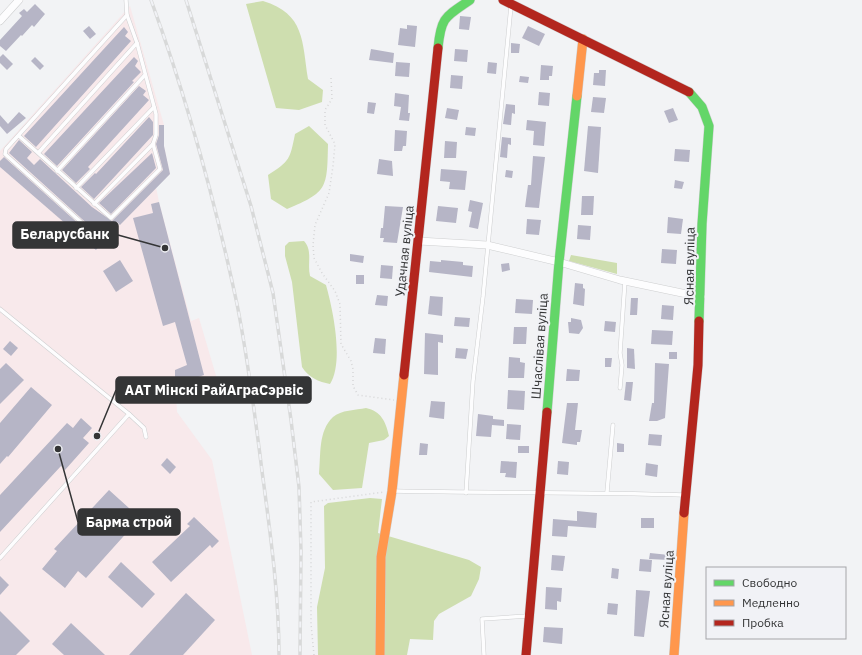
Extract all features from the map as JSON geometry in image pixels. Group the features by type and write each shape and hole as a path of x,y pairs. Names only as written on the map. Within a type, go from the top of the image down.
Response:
{"street":[{"path":"0,20 19,0"},
{"name":"Удачная вуліца","path":"380,655 381,557 392,491 440,29 446,16 470,0"},
{"name":"Ясная вуліца","path":"507,1 689,92 701,102 707,114 709,126 702,224 698,365 685,495 674,655"},
{"name":"Шчаслівая вуліца","path":"526,655 541,492 558,262 583,39"},
{"path":"419,240 488,245 558,262 625,281 701,297"}],"lane":[{"path":"19,136 39,152 57,171 111,218 157,173 160,169 160,164 153,144 156,120 154,107 138,43 127,15 126,0"},
{"path":"466,493 473,381 488,245 507,1"},
{"path":"102,240 5,154 6,149 127,15"},
{"path":"39,152 138,43"},
{"path":"57,171 145,75"},
{"path":"76,188 154,107"},
{"path":"94,204 153,144"},
{"path":"620,388 622,365 620,354 625,281"},
{"path":"0,309 129,414 144,428 146,437"},
{"path":"0,558 129,414"},
{"path":"607,492 614,425"},
{"path":"392,491 466,493 607,492 685,495"},
{"path":"484,655 482,619 529,616"}],"path":[{"path":"331,78 332,99 325,110 325,125 335,144 334,159 329,193 314,225 314,258 322,273 335,290 340,304 341,344 353,369 353,386 358,394 362,396 402,401"},
{"path":"314,655 312,624 311,502 392,491"}],"shaded area":[{"path":"130,6 164,125 164,146 170,174 156,187 159,202 191,321 199,318 217,379 176,393 177,412 212,460 252,655 0,655 0,151"}],"green space":[{"path":"263,1 287,13 294,21 302,41 308,79 323,90 322,102 299,110 276,108 246,4"},
{"path":"309,126 328,144 327,170 325,179 318,193 311,198 287,209 271,199 268,175 288,159 295,134"},
{"path":"304,241 307,245 309,253 310,276 326,285 332,308 337,350 334,374 330,384 322,382 307,374 302,367 292,282 285,256 285,246 289,242"},
{"path":"571,255 617,263 617,274 569,261"},
{"path":"366,408 379,414 386,426 389,436 384,440 369,443 362,488 333,490 319,474 321,444 325,429 328,423 336,415"},
{"path":"370,498 382,499 378,533 469,560 481,567 479,579 471,596 439,614 434,621 433,640 410,639 407,655 318,655 317,607 325,568 324,506 328,503"}],"building":[{"path":"35,4 45,14 34,27 32,25 6,51 0,46 0,40 22,16 19,13 24,9 27,12"},
{"path":"460,16 471,17 469,30 459,29"},
{"path":"407,25 417,26 415,47 398,45 400,28 407,29"},
{"path":"89,26 96,34 90,39 83,31"},
{"path":"528,26 545,34 539,46 522,38"},
{"path":"124,27 128,32 125,36 131,41 36,147 24,136"},
{"path":"511,43 520,44 519,53 511,53"},
{"path":"371,49 394,53 393,63 369,60"},
{"path":"455,49 468,50 467,62 454,61"},
{"path":"3,54 13,64 7,70 0,63 0,57"},
{"path":"35,57 44,66 40,70 31,61"},
{"path":"134,57 138,61 135,66 141,72 132,81 134,82 57,166 44,154"},
{"path":"396,62 410,63 409,77 395,76"},
{"path":"488,62 497,63 496,74 487,73"},
{"path":"541,65 553,66 552,76 549,76 549,80 540,80"},
{"path":"599,70 606,70 605,86 593,85 594,73 599,73"},
{"path":"451,75 463,76 462,89 450,88"},
{"path":"520,76 529,77 528,83 519,82"},
{"path":"139,86 146,91 143,95 149,100 88,167 90,169 76,183 62,170"},
{"path":"539,92 550,93 549,106 538,105"},
{"path":"395,93 409,95 409,121 399,120 401,107 394,106"},
{"path":"593,97 606,98 604,113 591,112"},
{"path":"368,102 376,103 374,114 367,113"},
{"path":"506,104 515,105 515,114 512,113 511,125 503,124"},
{"path":"447,108 459,110 457,120 445,118"},
{"path":"673,108 678,120 669,123 664,111"},
{"path":"19,112 26,118 7,134 0,126 0,115 8,124"},
{"path":"149,117 153,122 153,135 94,199 81,187 95,173 96,174"},
{"path":"527,120 546,122 544,146 533,145 534,131 526,130"},
{"path":"159,125 164,125 164,146 170,174 120,225 117,222 103,238 9,153 19,140 32,152 27,158 34,165 40,159 92,207 112,221 163,170 156,144 159,135"},
{"path":"588,126 601,127 598,173 584,171"},
{"path":"466,127 476,128 475,136 465,135"},
{"path":"395,130 407,131 406,146 403,146 402,151 394,151"},
{"path":"502,137 511,138 511,145 508,144 507,158 500,157"},
{"path":"445,141 457,142 456,158 444,158"},
{"path":"675,149 690,150 689,162 674,161"},
{"path":"152,153 156,168 111,214 99,203"},
{"path":"533,156 545,157 539,208 525,207 528,185 531,185"},
{"path":"4,157 99,242 100,245 96,250 0,167 0,161"},
{"path":"379,159 392,161 393,176 377,174"},
{"path":"441,169 467,171 465,190 449,189 450,182 440,181"},
{"path":"506,170 513,171 512,178 505,177"},
{"path":"675,180 684,182 682,189 674,188"},
{"path":"582,196 594,196 593,215 581,215"},
{"path":"470,200 483,203 478,229 469,227 472,212 468,211"},
{"path":"159,202 204,375 175,385 175,370 187,365 175,322 163,326 133,218 153,213 151,204"},
{"path":"385,206 403,207 397,243 383,242 384,238 380,238 381,228 383,228"},
{"path":"438,206 458,208 456,223 436,221"},
{"path":"668,217 683,219 681,234 667,233"},
{"path":"527,219 541,220 539,235 526,234"},
{"path":"578,225 591,226 590,240 577,239"},
{"path":"662,249 677,250 676,264 661,263"},
{"path":"350,254 364,256 363,263 350,261"},
{"path":"120,260 133,281 116,292 103,271"},
{"path":"441,260 463,262 463,265 473,266 472,277 429,272 430,261 441,262"},
{"path":"509,263 510,270 502,272 501,264"},
{"path":"381,265 393,266 392,279 380,278"},
{"path":"356,275 364,275 364,284 356,284"},
{"path":"575,283 583,284 583,288 585,289 584,306 573,304"},
{"path":"377,295 388,296 387,306 375,305"},
{"path":"430,296 443,297 442,316 428,314"},
{"path":"631,298 638,298 637,315 630,315"},
{"path":"516,299 533,300 532,314 515,313"},
{"path":"662,305 674,306 673,320 661,319"},
{"path":"455,317 470,318 469,327 454,326"},
{"path":"571,318 581,320 583,328 579,334 569,333 568,322 571,322"},
{"path":"605,321 616,322 615,332 604,331"},
{"path":"514,327 527,327 526,344 513,344"},
{"path":"652,330 673,331 672,345 651,344"},
{"path":"425,333 443,335 443,343 438,342 438,375 424,374"},
{"path":"375,338 386,339 385,354 373,353"},
{"path":"10,341 18,348 11,356 3,349"},
{"path":"456,348 468,349 466,359 455,358"},
{"path":"627,348 634,349 635,369 627,368"},
{"path":"669,352 677,352 677,359 669,359"},
{"path":"509,357 520,358 520,362 525,363 524,378 508,378"},
{"path":"605,358 612,358 611,367 605,367"},
{"path":"6,363 24,380 0,404 0,369"},
{"path":"655,363 669,364 665,418 657,421 649,421 652,403 654,403"},
{"path":"567,369 580,370 579,381 566,381"},
{"path":"626,382 633,382 631,401 624,400"},
{"path":"31,387 52,405 8,457 7,456 0,464 0,423"},
{"path":"508,390 525,391 524,410 507,409"},
{"path":"431,401 445,402 444,419 429,417"},
{"path":"567,403 578,403 575,430 582,430 580,442 577,442 577,445 562,443"},
{"path":"478,414 493,416 493,419 504,420 504,426 492,425 491,437 476,436"},
{"path":"81,418 92,428 83,438 89,443 65,470 61,466 0,532 0,495 67,423 73,428"},
{"path":"507,424 521,425 520,440 506,439"},
{"path":"649,434 662,435 661,446 648,445"},
{"path":"420,443 428,444 427,455 419,455"},
{"path":"617,443 624,444 624,452 617,452"},
{"path":"518,446 529,446 529,453 518,453"},
{"path":"167,458 176,467 170,474 161,465"},
{"path":"501,461 517,462 516,478 505,477 506,473 500,473"},
{"path":"558,461 569,462 568,475 557,474"},
{"path":"646,463 658,465 657,477 645,475"},
{"path":"109,490 140,518 86,578 78,571 65,588 42,569 57,551 54,549"},
{"path":"577,511 597,513 596,528 568,526 567,537 552,536 553,519 577,521"},
{"path":"194,517 219,541 212,548 210,545 171,582 152,562 190,526 187,524"},
{"path":"641,518 654,518 654,528 641,528"},
{"path":"650,553 669,555 669,560 649,559"},
{"path":"552,555 565,556 563,571 551,570"},
{"path":"640,559 652,560 651,572 639,571"},
{"path":"121,562 155,594 142,608 108,577"},
{"path":"612,568 619,569 618,579 611,578"},
{"path":"0,576 9,585 0,595"},
{"path":"546,587 562,588 561,602 557,601 557,610 545,609"},
{"path":"636,590 650,591 644,637 634,636"},
{"path":"186,593 215,620 183,655 129,655"},
{"path":"608,603 618,604 617,615 607,614"},
{"path":"0,611 30,641 16,655 0,655"},
{"path":"71,623 105,655 64,655 52,644"},
{"path":"544,627 563,628 562,644 543,642"}],"railway":[{"path":"151,0 177,75 199,150 210,189 237,304 245,345 271,540 276,586 279,655"},
{"path":"186,0 251,206 273,293 299,487 301,551 300,655"}],"traffic: fast":[{"path":"438,48 441,30 446,19 455,10 470,0"},
{"path":"689,92 702,107 709,126 702,224 699,321"},
{"path":"547,412 559,262 577,96"}],"traffic: slow":[{"path":"577,96 583,39"},
{"path":"380,655 381,557 392,491 404,375"},
{"path":"674,655 684,513"}],"traffic: jam":[{"path":"503,0 689,92"},
{"path":"404,375 438,48"},
{"path":"684,513 698,365 699,321"},
{"path":"526,655 547,412"}],"place":[{"name":"Беларусбанк","path":"165,248"},
{"name":"ААТ Мінскі РайАграСэрвіс","path":"97,436"},
{"name":"Барма строй","path":"58,449"}]}
